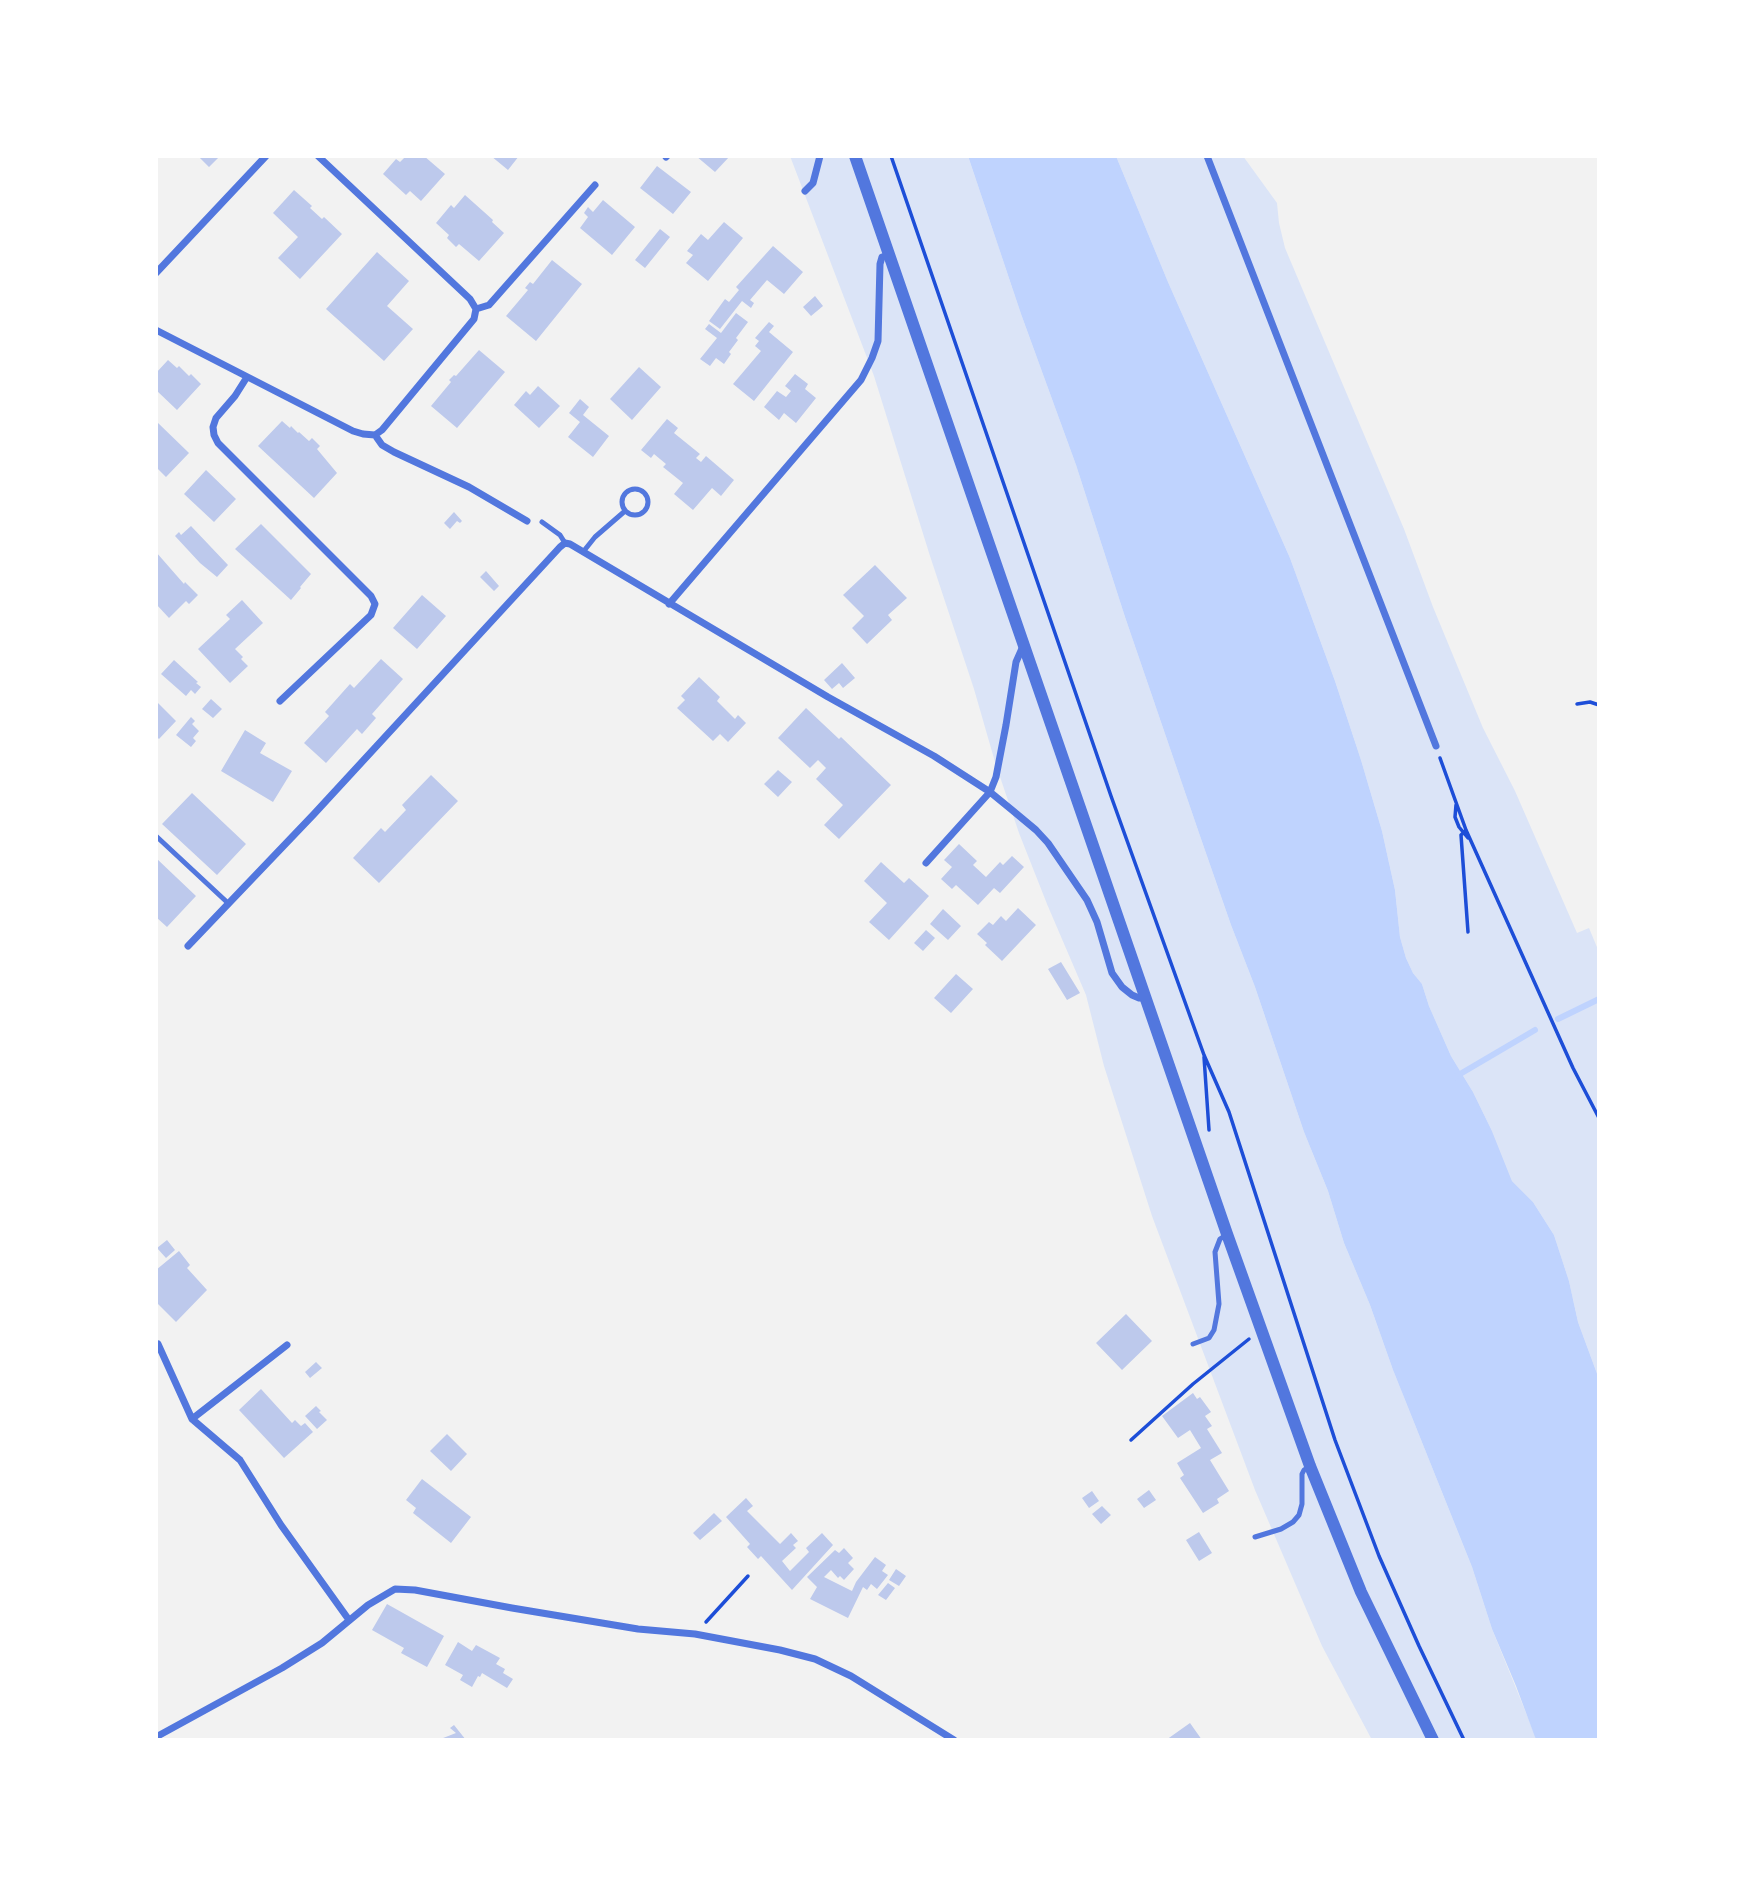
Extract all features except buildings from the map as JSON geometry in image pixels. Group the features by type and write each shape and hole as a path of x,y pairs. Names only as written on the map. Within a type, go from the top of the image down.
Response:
{"street":[{"path":"156,273 266,156"},
{"path":"156,330 353,431 375,435 382,430 474,319 476,309 470,299 318,156"},
{"path":"805,191 813,183 820,156"},
{"path":"855,156 1227,1234 1310,1466 1361,1592 1433,1740"},
{"path":"1207,156 1436,746"},
{"path":"476,309 489,305 595,185"},
{"path":"669,604 866,373 878,341 880,264 882,257 889,255"},
{"path":"247,377 216,418 213,427 218,443 371,596 375,604 371,615 280,701"},
{"path":"375,435 382,445 394,452 469,487 527,521"},
{"path":"188,946 565,543 934,756 990,792 1048,843 1087,900 1097,922 1112,973 1132,995 1147,998"},
{"path":"926,863 990,792 996,777 1016,662 1024,643"},
{"path":"158,1344 192,1419 240,1460 281,1525 349,1620"},
{"path":"192,1419 287,1345"},
{"path":"156,1737 323,1643 368,1605 395,1589 415,1590 625,1627 695,1634 815,1659 851,1676 954,1740"}],"lane":[{"path":"637,488 645,492 649,500 647,508 640,514 632,515 625,511 621,503 623,495 629,489 637,488"},
{"path":"583,552 595,537 625,511"},
{"path":"542,522 560,535 565,543"},
{"path":"156,836 229,904"},
{"path":"1194,1344 1209,1338 1214,1330 1219,1304 1214,1252 1220,1239 1227,1234"},
{"path":"1255,1537 1281,1529 1299,1515 1302,1504 1301,1474 1310,1466"}],"path":[{"path":"891,156 1116,809 1203,1055 1229,1112 1335,1440 1379,1556 1464,1740"},
{"path":"1577,704 1590,702 1599,705"},
{"path":"1436,746 1464,832 1472,842 1547,1012 1599,1118"},
{"path":"1464,832 1461,835 1468,932"},
{"path":"1131,1440 1252,1336 1263,1333"},
{"path":"695,1634 748,1576"}],"shaded area":[{"path":"790,156 968,156 1304,1132 1328,1191 1344,1243 1537,1740 1372,1740 1322,1646 1255,1490 1152,1216 1104,1066 1086,995 1019,833 874,376"},
{"path":"1116,156 1243,156 1277,203 1285,248 1404,529 1483,728 1515,791 1577,933 1589,928 1599,952 1599,1379 1578,1322 1569,1281 1554,1235 1533,1202 1512,1181 1492,1131 1451,1056 1422,984 1406,958 1382,831 1335,681 1290,558 1168,282"}],"water":[{"path":"968,156 1116,156 1168,282 1290,558 1335,681 1382,831 1406,958 1422,984 1451,1056 1492,1131 1512,1181 1533,1202 1554,1235 1569,1281 1578,1322 1599,1379 1599,1740 1537,1740 1535,1737 1492,1629 1472,1567 1344,1243 1328,1191 1304,1132"}],"waterway":[{"path":"1558,1019 1599,999"},
{"path":"1455,1077 1535,1030"}]}
